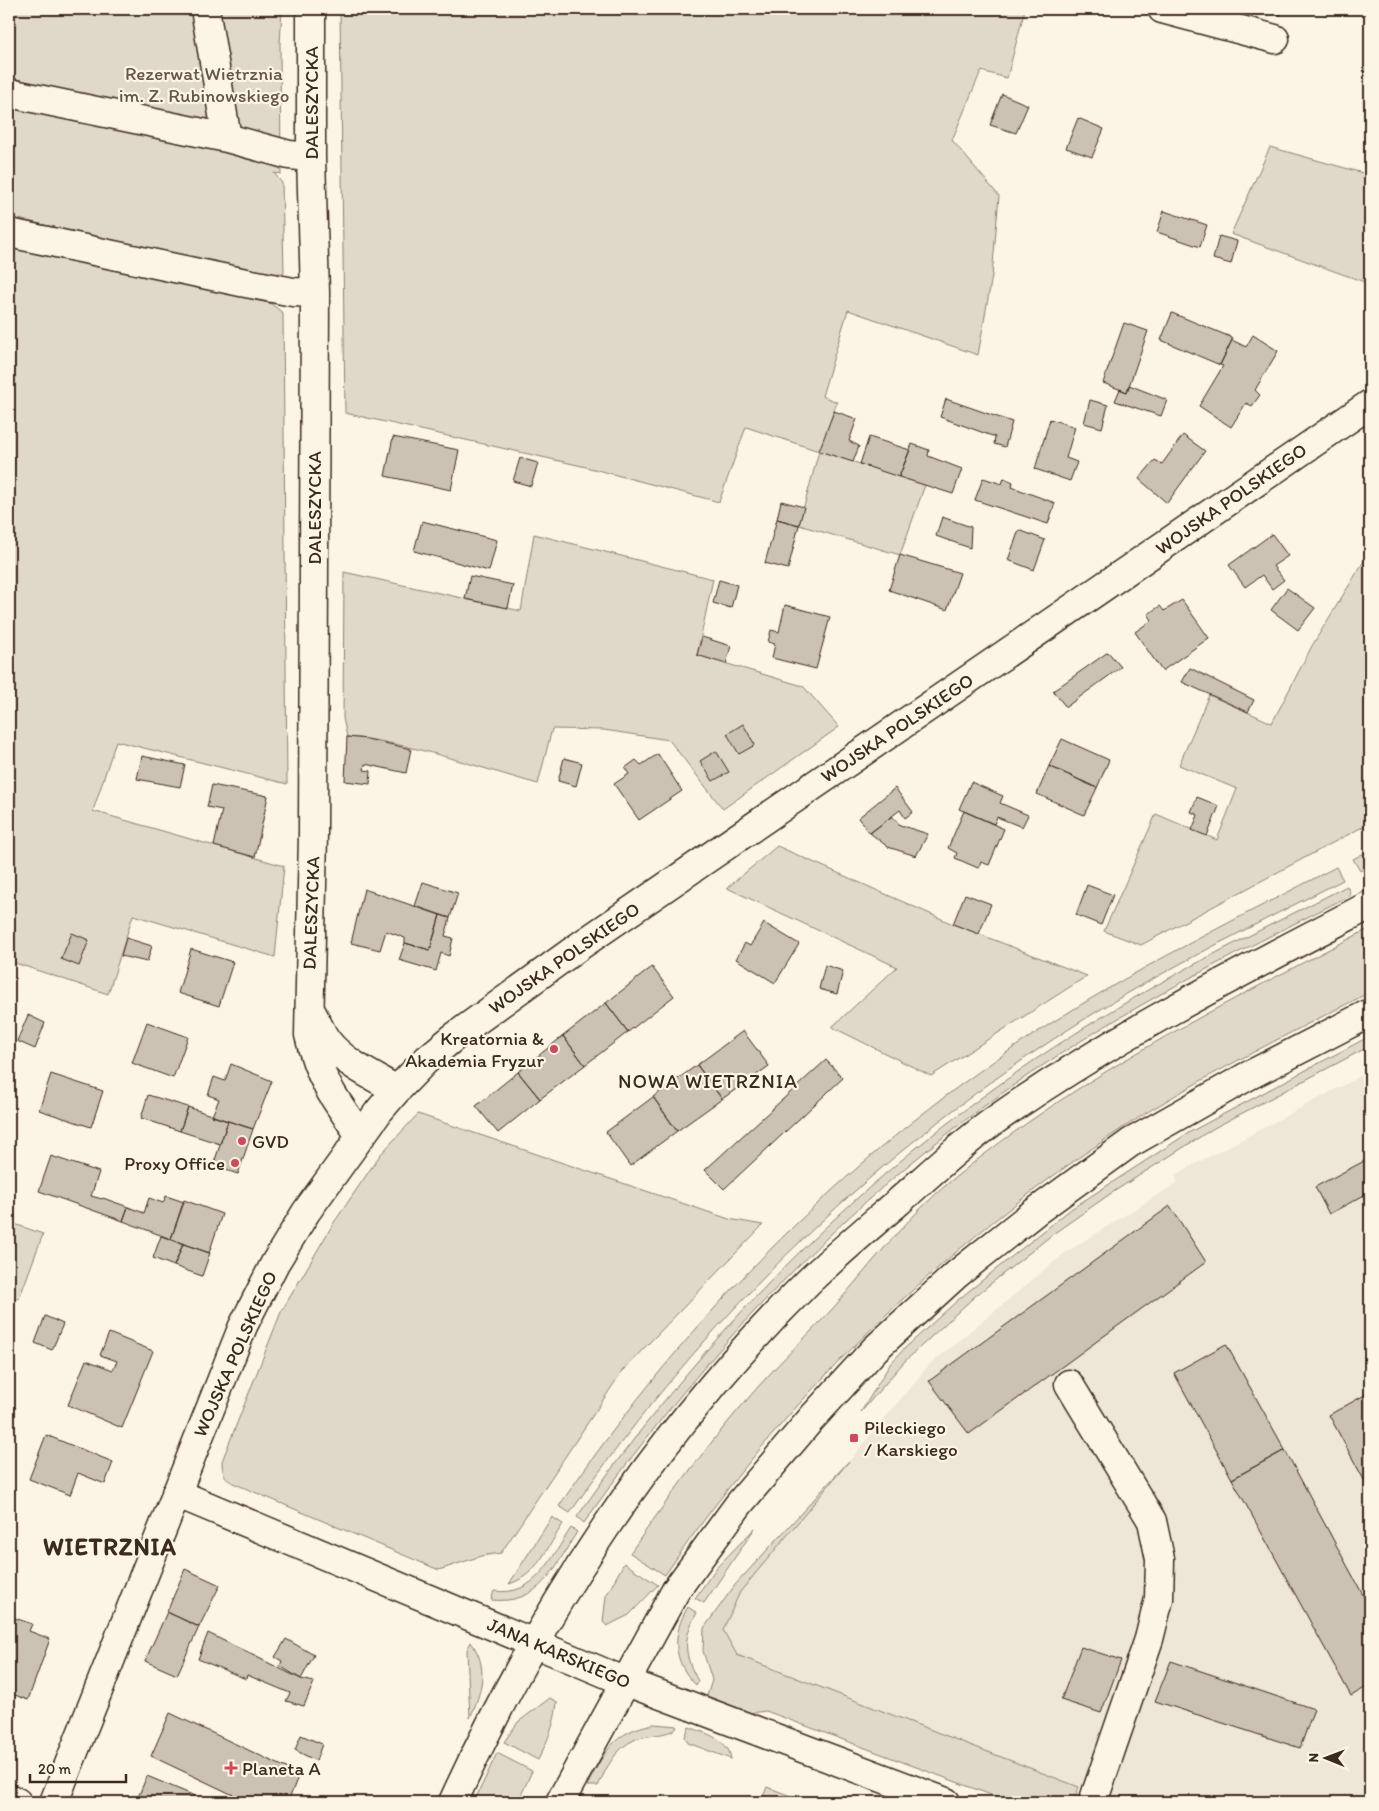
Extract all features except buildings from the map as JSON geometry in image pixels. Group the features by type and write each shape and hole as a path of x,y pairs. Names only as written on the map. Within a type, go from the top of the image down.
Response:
{"street":[{"path":"205,9 227,138"},
{"name":"DALESZYCKA","path":"311,9 311,158 315,293 313,834 309,1035 315,1063 330,1094 360,1135"},
{"path":"1162,9 1275,39"},
{"path":"9,93 227,138 289,155 311,158"},
{"path":"9,233 241,282 293,292 315,293"},
{"name":"WOJSKA POLSKIEGO","path":"54,1802 176,1493 240,1334 258,1295 306,1212 360,1135 397,1090 454,1037 581,945 1370,404"},
{"path":"453,1802 482,1738 532,1642 597,1538 679,1426 770,1322 808,1282 849,1244 996,1119 1128,1034 1370,905"},
{"name":"DALESZYCKA","path":"309,1008 327,1041 353,1064 397,1090"},
{"path":"560,1802 676,1590 739,1504 812,1418 875,1349 957,1274 1035,1212 1130,1143 1246,1077 1370,1013"},
{"path":"1069,1384 1152,1521 1160,1559 1159,1599 1149,1639 1093,1802"},
{"name":"JANA KARSKIEGO","path":"176,1493 624,1682 946,1802"},
{"path":"9,1798 17,1802"}],"shaded area":[{"path":"1370,1071 1370,1802 1119,1802 737,1655 723,1630 740,1592 929,1365 1065,1253 1178,1182 1175,1175"}],"green space":[{"name":"Rezerwat Wietrznia im. Z. Rubinowskiego","path":"9,9 282,9 280,44 281,174 274,173 282,183 284,273 265,274 9,217"},
{"path":"340,9 1025,9 1007,78 981,71 952,140 999,196 992,276 978,355 848,310 822,396 837,402 820,451 925,485 900,555 799,525 819,451 746,427 719,502 582,466 345,413"},
{"path":"1270,147 1370,175 1370,284 1231,234"},
{"path":"9,245 270,303 283,313 287,784 116,741 93,811 284,866 275,957 133,915 108,994 9,961"},
{"path":"534,534 713,579 697,655 803,686 839,727 723,809 669,740 604,730 552,729 538,784 418,749 347,737 343,718 344,572 521,611"},
{"path":"1367,556 1370,557 1370,823 1141,945 1104,931 1156,814 1217,840 1237,789 1179,765 1209,695 1272,723 1313,644"},
{"path":"777,846 953,924 1087,976 931,1076 832,1027 897,967 727,888"},
{"path":"1370,850 1370,866 1360,871 1353,859"},
{"path":"1336,867 1343,880 1182,963 1088,1017 1012,1067 940,1121 870,1178 804,1238 740,1302 680,1369 623,1440 570,1513 559,1506 610,1435 664,1367 721,1301 781,1238 845,1179 911,1123 981,1071 1087,1001 1122,980"},
{"path":"1347,886 1350,893 1349,896 1157,996 1045,1064 978,1111 913,1161 793,1271 683,1393 632,1457 584,1523 577,1517 687,1373 746,1307 809,1243 875,1183 944,1126 1016,1073 1123,1004 1218,952"},
{"path":"1370,928 1370,992 1179,1093 1118,1131 1052,1177 989,1225 869,1331 814,1388 761,1448 712,1510 665,1575 630,1553 682,1481 738,1411 777,1366 835,1306 905,1225 952,1180 1001,1142 1102,1074 1208,1013"},
{"path":"1370,1036 1370,1046 1214,1128 1110,1194 1053,1234 974,1297 903,1363 861,1412 890,1364 905,1348 959,1299 1071,1209 1190,1132"},
{"path":"418,1114 729,1219 763,1225 623,1370 501,1553 481,1556 439,1570 233,1483 226,1477 222,1465 281,1312 333,1224 380,1155"},
{"path":"9,1222 43,1234 19,1299 9,1295"},
{"path":"849,1461 740,1592 723,1630 737,1655 1079,1787 1073,1802 1010,1802 766,1711 750,1713 707,1696 712,1680 703,1651 704,1628 735,1585"},
{"path":"552,1517 563,1524 547,1551 527,1574 509,1584"},
{"path":"571,1528 577,1532 561,1559 553,1571 534,1590 522,1597 508,1600 491,1600 494,1591 509,1591 521,1588 532,1582 549,1563"},
{"path":"755,1528 704,1603 695,1598 717,1567"},
{"path":"624,1563 658,1585 629,1615 607,1626 603,1622 606,1596"},
{"path":"688,1607 697,1613 687,1639 690,1663 698,1681 696,1685 683,1667 677,1648 679,1627"},
{"path":"471,1642 477,1651 480,1661 482,1679 478,1698 470,1718 467,1650"},
{"path":"550,1698 557,1702 555,1718 538,1760 504,1742 518,1722"},
{"path":"654,1724 677,1726 670,1732 639,1738 627,1744 612,1759 598,1786 587,1786 605,1753 612,1745 629,1732"},
{"path":"689,1727 709,1734 721,1742 726,1746 731,1759 688,1743 685,1737"},
{"path":"497,1753 532,1771 518,1802 474,1802"},
{"path":"767,1787 807,1802 761,1802"}],"place":[{"name":"Kreatornia & Akademia Fryzur","path":"554,1049"},
{"name":"GVD","path":"242,1141"},
{"name":"Proxy Office","path":"235,1163"},
{"name":"Pileckiego / Karskiego","path":"854,1438"},
{"name":"Planeta A","path":"231,1768"}],"district":[{"name":"NOWA WIETRZNIA","path":"708,1081"},
{"name":"WIETRZNIA","path":"110,1546"}]}
